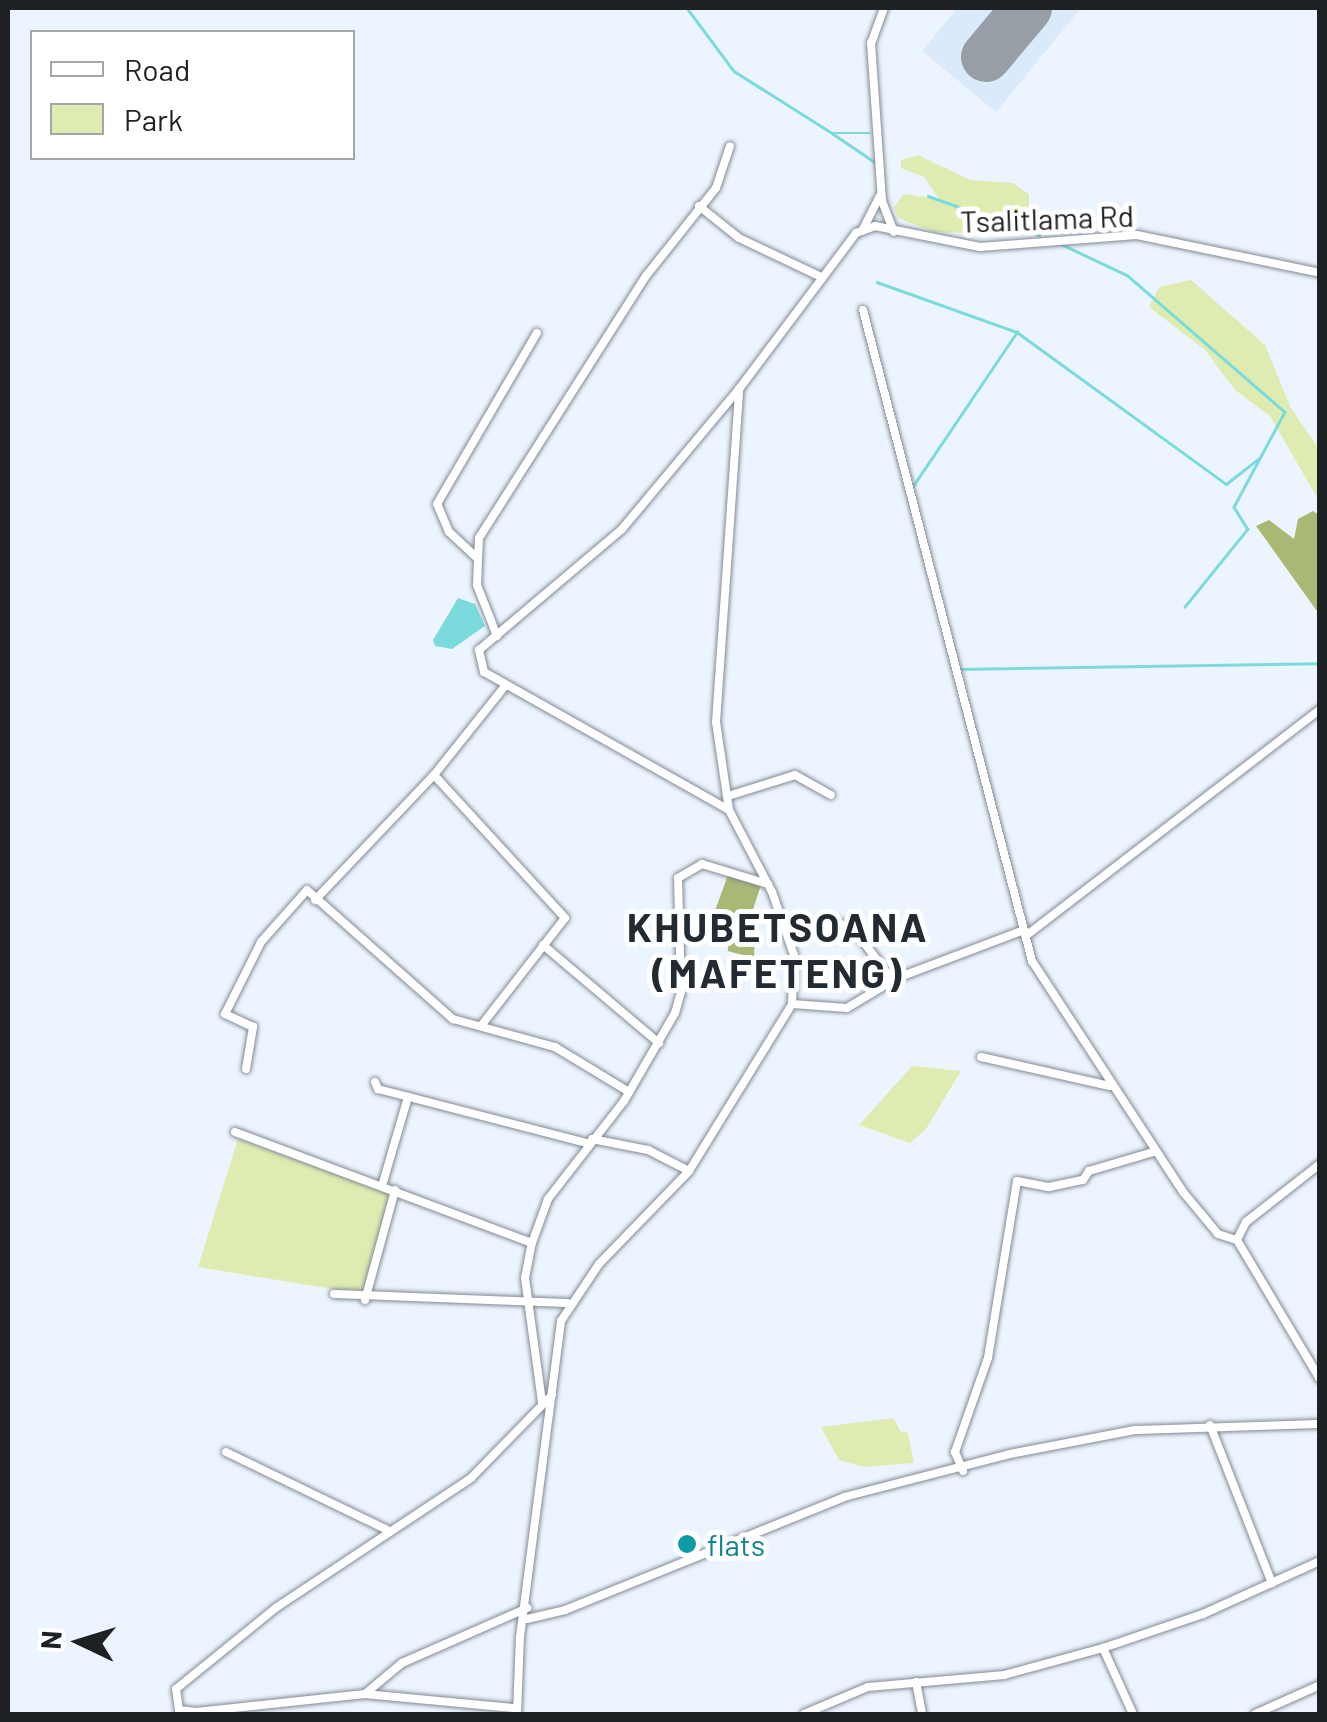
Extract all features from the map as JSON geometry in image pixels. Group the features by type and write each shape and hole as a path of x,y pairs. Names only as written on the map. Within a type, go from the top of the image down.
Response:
{"street":[{"path":"730,810 506,686 484,672 477,657 622,529 739,389 846,241 879,219 881,192 871,44 884,8"},
{"path":"497,636 477,585 476,557 487,522 646,276 716,188 730,146"},
{"path":"700,206 739,238 819,276"},
{"name":"Tsalitlama Rd","path":"879,219 894,232 980,247 1137,236 1320,273"},
{"path":"863,310 1032,961 1084,1033 1110,1086 1153,1152 1218,1234 1237,1240 1320,1380"},
{"path":"476,557 448,532 436,504 537,334"},
{"path":"552,1395 497,1456 387,1530 180,1681 179,1710 196,1713 364,1694 515,1711 552,1395 568,1303 689,1171 792,1004 794,955 768,884 730,810 716,722 739,389"},
{"path":"316,900 434,775 506,686"},
{"path":"792,1004 846,1008 892,980 1026,932 1320,709"},
{"path":"434,775 564,918 482,1026"},
{"path":"728,796 796,776 830,795"},
{"path":"542,1402 526,1301 532,1243 548,1199 629,1092 660,1043 682,992 681,873 702,864 768,884"},
{"path":"246,1070 254,1026 224,1014 261,942 307,890 453,1020 555,1047 629,1092"},
{"path":"831,918 856,932 892,980"},
{"path":"543,945 660,1043"},
{"path":"981,1057 1110,1086"},
{"path":"375,1082 378,1089 408,1097 590,1141 648,1150 689,1171"},
{"path":"382,1186 408,1097"},
{"path":"235,1132 532,1243"},
{"path":"964,1471 955,1452 988,1358 1017,1181 1050,1186 1083,1180 1089,1171 1153,1152"},
{"path":"1237,1240 1246,1222 1320,1164"},
{"path":"365,1300 395,1190"},
{"path":"334,1294 365,1300 568,1303"},
{"path":"527,1619 565,1610 844,1497 964,1471 1010,1454 1103,1434 1210,1425 1320,1424"},
{"path":"1210,1425 1272,1583"},
{"path":"226,1452 387,1530"},
{"path":"804,1714 840,1703 868,1687 1004,1675 1103,1648 1320,1561"},
{"path":"364,1694 402,1664 527,1608"},
{"path":"1103,1648 1133,1714"},
{"path":"916,1682 922,1714"},
{"path":"1255,1714 1320,1684"},
{"path":"834,1714 840,1703"}],"shaded area":[{"path":"957,8 1081,8 996,112 922,51"}],"green space":[{"path":"918,155 970,180 1013,183 1029,194 1029,211 1007,230 986,233 934,232 898,218 894,207 904,194 939,199 924,177 901,168 901,160"},
{"path":"1191,280 1265,345 1291,408 1319,449 1319,501 1270,416 1235,390 1205,350 1149,307 1159,287"},
{"path":"1313,511 1319,515 1319,614 1256,526 1269,520 1294,539 1298,519"},
{"path":"728,875 761,885 747,928 755,937 754,958 728,951 727,929 713,916"},
{"path":"912,1066 961,1071 926,1129 910,1143 859,1125"},
{"path":"238,1139 391,1193 363,1294 198,1267"},
{"path":"894,1418 900,1431 908,1433 914,1463 864,1467 839,1460 821,1427"}],"water":[{"path":"458,598 475,604 485,626 452,649 435,646 433,640"}],"waterway":[{"path":"687,8 734,71 832,133 870,133"},
{"path":"832,133 876,163"},
{"path":"928,196 1039,235"},
{"path":"1061,244 1127,275 1285,412 1234,507 1248,529 1185,607"},
{"path":"877,282 1017,332 1226,484 1258,459"},
{"path":"913,486 1017,332"},
{"path":"958,669 1320,663"}],"runway":[{"path":"986,57 1027,8"}],"place":[{"name":"flats","path":"687,1544"}],"district":[{"name":"KHUBETSOANA (MAFETENG)","path":"778,949"}]}
